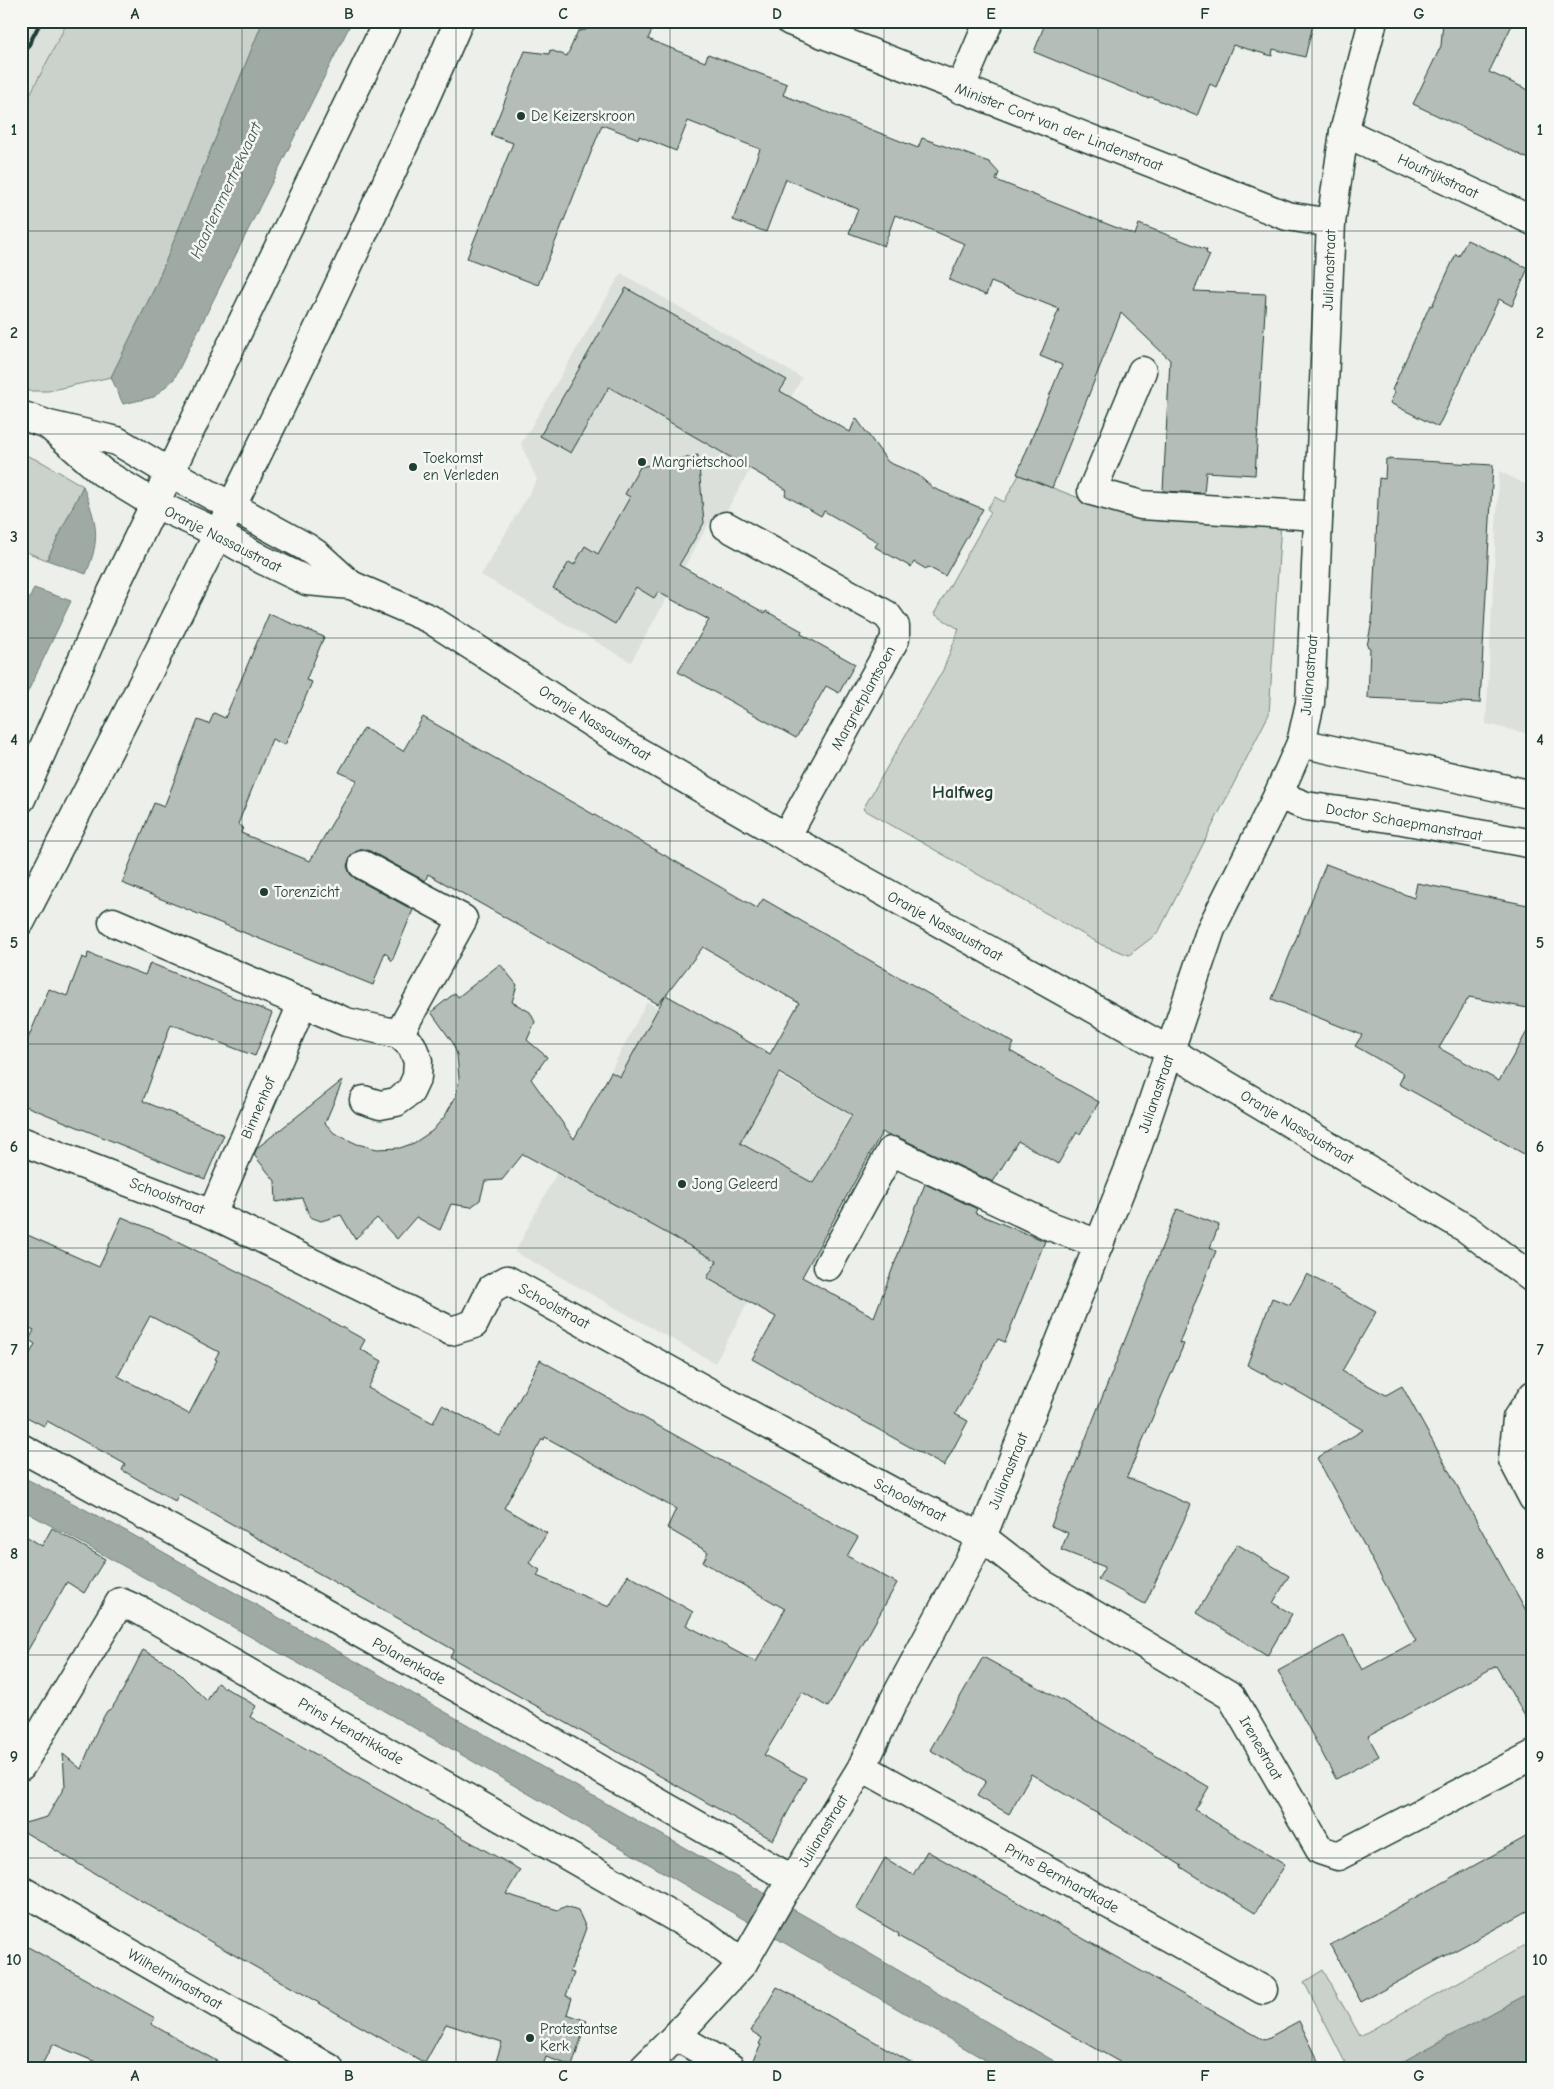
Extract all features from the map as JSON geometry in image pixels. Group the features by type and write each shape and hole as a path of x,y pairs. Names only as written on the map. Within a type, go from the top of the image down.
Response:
{"street":[{"path":"21,799 112,592 388,21"},
{"path":"21,921 232,507 402,154 459,21"},
{"name":"Minister Cort van der Lindenstraat","path":"790,21 1287,216 1330,223"},
{"path":"960,89 988,21"},
{"name":"Julianastraat","path":"644,2068 676,2036 749,1953 862,1767 893,1702 982,1536 1136,1151 1211,929 1278,795 1301,743 1310,703 1330,223 1344,132 1372,21"},
{"name":"Houtrijkstraat","path":"1344,132 1533,221"},
{"path":"1142,371 1092,491 1141,505 1318,516"},
{"name":"Oranje Nassaustraat","path":"21,415 49,425 117,441 169,472 306,547 319,556 351,585"},
{"name":"Oranje Nassaustraat","path":"49,425 102,472 154,503 263,560 307,581 351,585 430,618 623,743 786,837 1170,1051 1467,1228 1533,1279"},
{"name":"Margrietplantsoen","path":"726,526 887,615 895,626 895,639 786,837"},
{"path":"1301,743 1533,795"},
{"name":"Doctor Schaepmanstraat","path":"1278,795 1306,806 1402,820 1533,844"},
{"path":"363,865 463,920 399,1034"},
{"path":"113,922 346,1022 399,1034 412,1046 418,1061 417,1077 410,1092 396,1102 380,1105 364,1100"},
{"name":"Binnenhof","path":"212,1214 303,1002"},
{"name":"Schoolstraat","path":"21,1141 212,1214 451,1331 474,1324 491,1289 508,1280 721,1399 904,1498 982,1536"},
{"path":"828,1266 891,1151 1050,1226 1099,1244"},
{"path":"1533,1395 1517,1418 1513,1460 1533,1498"},
{"name":"Polanenkade","path":"21,1448 330,1616 789,1886"},
{"name":"Irenestraat","path":"982,1536 1041,1583 1231,1696 1320,1850 1338,1856 1533,1756"},
{"name":"Prins Hendrikkade","path":"21,1766 120,1602 143,1612 704,1934 749,1953"},
{"name":"Prins Bernhardkade","path":"862,1767 1263,1990"},
{"name":"Wilhelminastraat","path":"21,1890 329,2068"},
{"path":"676,2036 731,2068"}],"shaded area":[{"path":"21,21 68,21 21,112"},
{"path":"68,21 263,21 156,285 111,377 48,391 21,391 21,112"},
{"name":"Margrietschool","path":"621,273 802,378 726,512 709,523 631,662 481,575 537,480 521,444"},
{"path":"21,453 42,462 83,486 47,560 21,550"},
{"path":"1499,471 1533,488 1533,735 1486,724"},
{"path":"1019,475 1100,506 1281,522 1269,714 1158,933 1129,955 1102,945 863,809 943,670 959,629 934,614 991,512 987,509 995,497 1004,502"},
{"name":"Jong Geleerd","path":"647,1002 850,1115 715,1363 515,1252"},
{"path":"1533,1941 1533,1991 1391,2068 1348,2068 1304,1982 1323,1970 1360,2036"}],"water":[{"name":"Haarlemmertrekvaart","path":"263,21 352,21 174,379 154,397 123,404 111,377 156,285"},
{"path":"83,486 94,520 96,539 86,574 47,560"},
{"path":"34,588 71,601 21,706 21,618"},
{"path":"21,1476 126,1531 812,1920 1066,2068 999,2068 438,1741 21,1509"},
{"path":"1533,1991 1533,2068 1391,2068"}],"building":[{"path":"589,21 629,21 652,30 648,39 705,62 708,54 787,84 783,95 918,148 922,138 989,162 999,173 996,180 1135,235 1139,224 1207,250 1206,253 1210,255 1194,291 1266,294 1255,475 1206,472 1204,493 1163,491 1170,360 1121,313 1052,488 1017,474 1062,365 1040,356 1059,309 991,282 986,295 949,280 965,244 895,215 884,246 849,233 858,209 786,179 766,232 733,220 760,149 688,121 676,151 639,136 639,139 602,125 538,285 467,258 513,143 491,135 525,51 549,54 550,50 567,56 578,31 586,30"},
{"path":"1046,21 1314,21 1305,57 1273,49 1272,56 1233,45 1216,87 1210,84 1197,116 1151,97 1147,98 1034,52"},
{"path":"1443,21 1514,21 1489,72 1533,92 1533,161 1413,104 1441,46"},
{"path":"1467,240 1528,268 1512,306 1499,299 1438,427 1390,403 1395,392 1392,390 1430,305 1432,306 1456,254 1459,256"},
{"path":"626,288 787,380 780,391 850,432 856,418 888,462 918,475 933,488 983,509 945,576 914,562 911,567 875,547 878,542 824,511 821,516 785,495 787,490 609,387 571,453 540,436"},
{"path":"698,455 704,523 679,565 765,613 766,611 802,631 801,634 855,664 839,693 826,686 796,738 678,672 709,620 658,592 654,598 636,587 615,624 553,588 569,562 574,565 585,546 598,554 630,497 625,494 640,467"},
{"path":"1386,459 1493,465 1480,703 1368,698 1370,648 1367,646 1372,621 1379,478 1385,479"},
{"path":"269,614 324,637 306,680 312,682 285,745 272,739 238,824 243,827 241,833 310,861 357,780 339,772 364,728 403,751 423,717 757,908 763,899 1014,1043 1010,1051 1099,1102 1080,1134 1077,1132 1058,1164 1018,1141 993,1182 898,1137 889,1136 882,1132 802,1277 874,1317 925,1184 977,1209 975,1213 1045,1241 1005,1342 998,1339 955,1414 968,1421 944,1466 752,1359 776,1317 707,1278 717,1261 523,1154 502,1180 485,1181 480,1200 471,1207 451,1204 440,1230 416,1217 397,1239 377,1218 355,1239 341,1215 321,1221 310,1217 302,1198 276,1202 275,1181 254,1155 257,1148 343,1080 325,1123 334,1133 357,1144 377,1149 400,1148 414,1143 432,1131 445,1116 456,1096 459,1078 457,1055 453,1043 431,1012 455,993 458,997 500,964 517,985 512,1002 530,1012 535,1022 527,1040 547,1057 531,1079 574,1139 611,1072 620,1077 665,996 658,1004 428,874 425,881 363,849 355,852 350,857 347,866 350,874 413,910 392,961 385,952 373,985 122,883 154,803 164,807 198,720 209,724 214,713 225,718","holes":["703,947 799,1003 770,1054 666,995","779,1073 852,1115 813,1183 740,1143"]},
{"path":"1326,864 1414,898 1417,883 1533,906 1533,1009 1469,997 1439,1048 1499,1081 1533,1021 1533,1159 1399,1084 1404,1074 1355,1046 1362,1035 1272,999"},
{"path":"88,953 145,975 150,963 272,1013 255,1056 171,1024 143,1101 224,1135 205,1179 21,1104 21,1055 49,989 67,996 82,957 87,959"},
{"path":"1177,1209 1219,1225 1210,1248 1216,1251 1179,1343 1184,1344 1127,1477 1191,1505 1145,1604 1098,1579 1105,1567 1061,1550 1068,1533 1051,1526"},
{"path":"122,1217 165,1235 265,1285 365,1340 360,1349 382,1361 368,1388 433,1423 442,1405 500,1436 540,1360 858,1537 847,1556 897,1583 828,1707 802,1692 764,1755 806,1778 773,1840 450,1657 454,1650 179,1494 175,1501 122,1470 125,1464 47,1421 44,1426 21,1414 21,1371 35,1344 29,1340 34,1330 21,1324 21,1232 99,1267","holes":["150,1316 219,1352 215,1359 217,1360 189,1414 118,1376","545,1437 676,1509 667,1528 708,1552 703,1562 785,1609 756,1662 686,1625 693,1612 628,1575 609,1607 537,1576 540,1570 529,1563 547,1533 504,1508 542,1439 544,1440"]},
{"path":"1307,1274 1376,1312 1342,1371 1386,1395 1402,1386 1533,1623 1533,1730 1496,1666 1368,1736 1379,1756 1336,1779 1278,1671 1344,1635 1362,1670 1416,1641 1317,1458 1363,1430 1285,1384 1247,1365 1272,1298 1290,1305"},
{"path":"52,1528 105,1559 84,1593 67,1582 21,1662 21,1533 42,1546"},
{"path":"1237,1544 1289,1576 1273,1603 1292,1614 1267,1656 1197,1613"},
{"path":"143,1650 172,1666 207,1701 217,1683 256,1706 250,1717 520,1870 506,1894 558,1910 566,1906 578,1910 586,1928 570,1972 574,1973 566,1996 572,1998 567,2014 587,2021 572,2066 546,2057 542,2068 494,2068 502,2042 446,2024 425,2063 213,1943 21,1830 21,1824 47,1817 65,1786 63,1754 81,1769 99,1725 123,1690"},
{"path":"983,1657 1067,1703 1209,1787 1195,1810 1285,1865 1255,1913 1138,1838 1031,1774 1009,1814 977,1796 986,1781 930,1750"},
{"path":"1533,1833 1533,1908 1361,2002 1330,1945"},
{"path":"927,1851 1264,2040 1299,2021 1322,2068 1130,2068 898,1936 899,1934 856,1909 885,1858 913,1875"},
{"path":"21,1943 155,2018 151,2024 229,2068 110,2068 53,2044 40,2068 21,2068"},
{"path":"777,1987 921,2068 748,2068 761,2045 759,2044 762,2038 751,2031"}],"railway":[{"path":"21,60 41,21"}],"place":[{"name":"De Keizerskroon","path":"521,116"},
{"name":"Margrietschool","path":"642,462"},
{"name":"Toekomst en Verleden","path":"413,467"},
{"name":"Torenzicht","path":"264,892"},
{"name":"Jong Geleerd","path":"682,1184"},
{"name":"Protestantse Kerk","path":"530,2038"}],"district":[{"name":"Halfweg","path":"963,792"}]}
